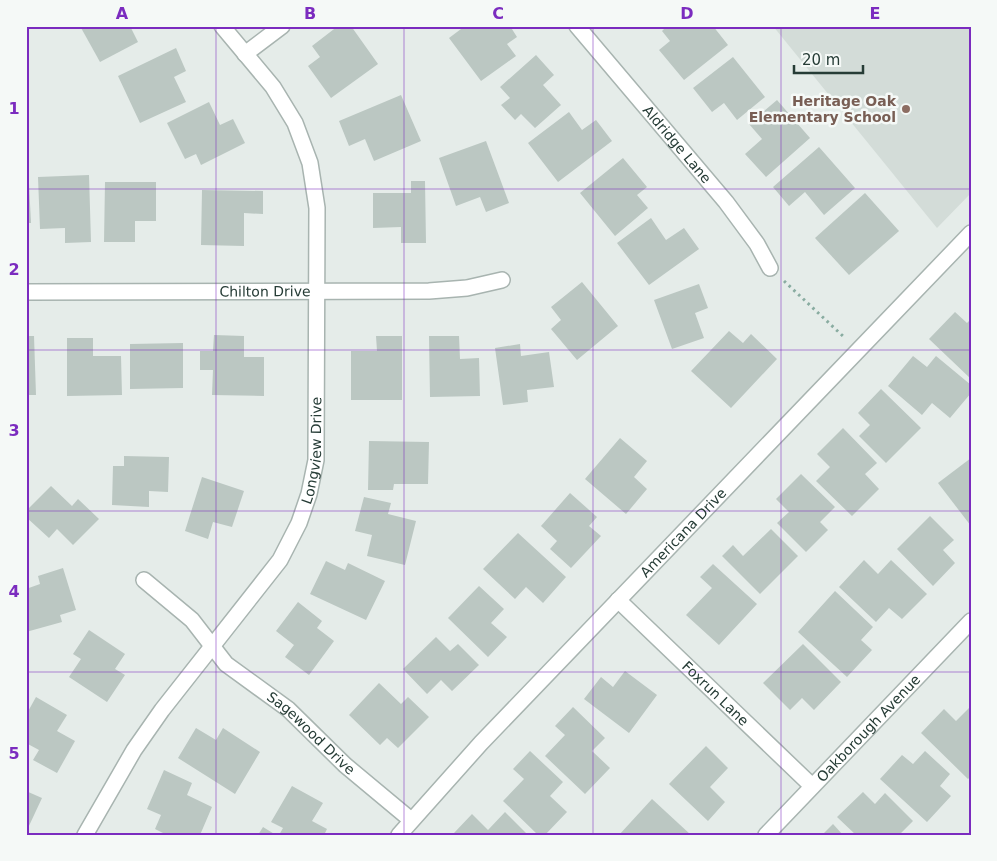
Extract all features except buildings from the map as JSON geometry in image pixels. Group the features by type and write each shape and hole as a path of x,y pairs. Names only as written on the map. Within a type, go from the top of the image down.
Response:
{"street":[{"name":"Longview Drive","path":"85,835 134,750 212,646 280,560 299,524 309,494 316,460 317,208 310,163 296,123 273,86 222,26"},
{"path":"245,54 282,26"},
{"name":"Aldridge Lane","path":"577,26 726,202 757,244 770,268"},
{"name":"Americana Drive","path":"399,835 618,600 971,234"},
{"name":"Chilton Drive","path":"26,292 429,291 467,288 502,280"},
{"name":"Sagewood Drive","path":"144,580 192,620 226,664 288,709 345,765 411,820"},
{"name":"Foxrun Lane","path":"618,600 812,786"},
{"name":"Oakborough Avenue","path":"766,835 971,621"}],"path":[{"path":"770,268 858,351"}],"shaded area":[{"name":"Heritage Oak Elementary School","path":"773,26 971,26 971,193 937,228"}],"place":[{"name":"Heritage Oak Elementary School","path":"906,109"}]}
